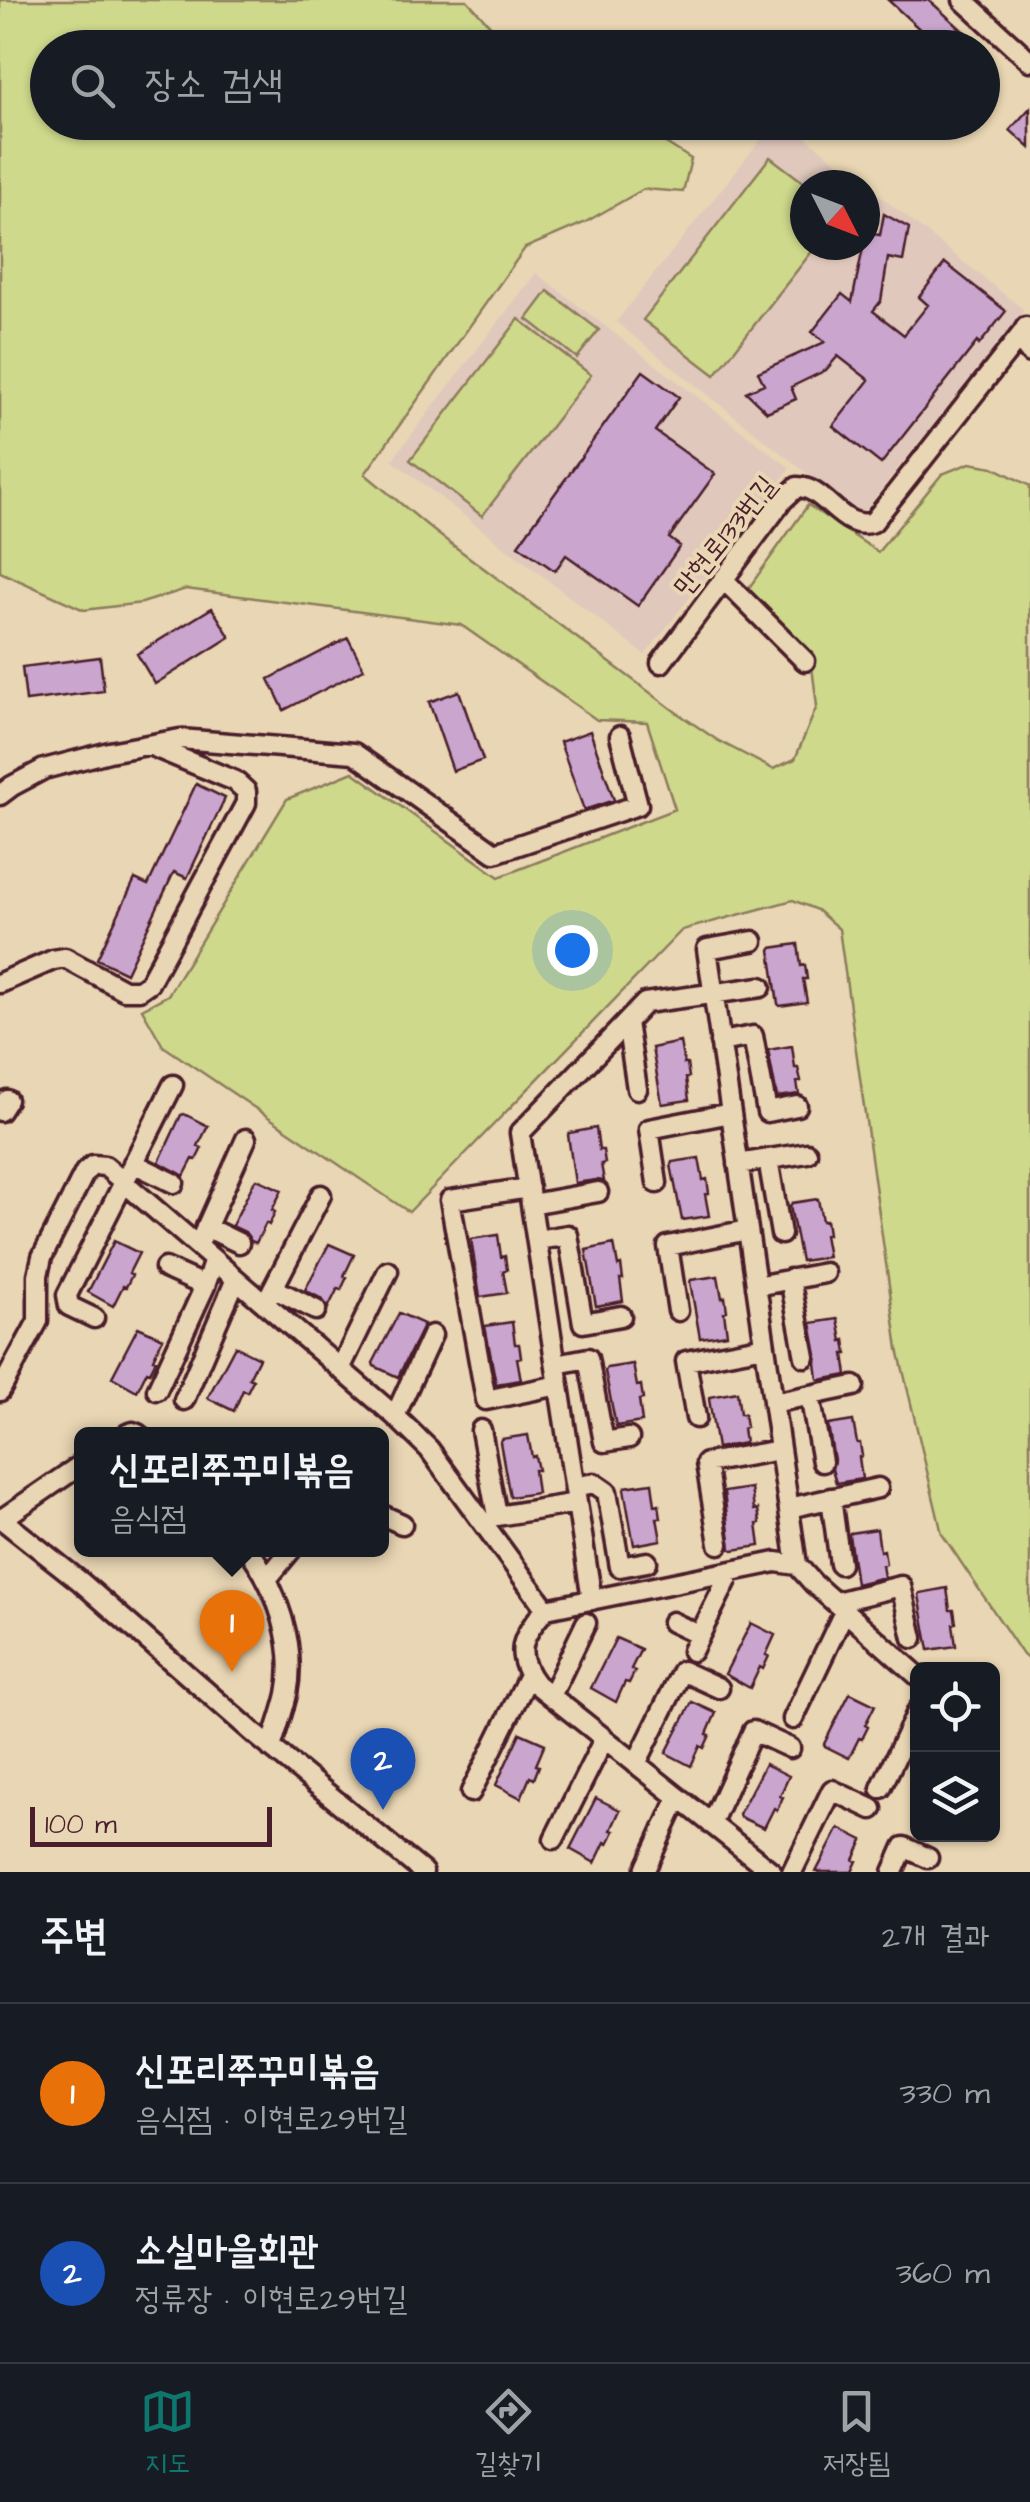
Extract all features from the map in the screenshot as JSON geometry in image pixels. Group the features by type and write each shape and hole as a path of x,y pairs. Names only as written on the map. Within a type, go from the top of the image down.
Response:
{"street":[{"path":"963,0 996,30"},
{"path":"1000,34 1030,61"},
{"name":"만현로133번길","path":"1000,359 1030,355 1022,344 1026,328"},
{"name":"만현로133번길","path":"660,663 796,487 806,487 851,521 864,525 872,522 1026,328"},
{"path":"723,579 805,661"},
{"path":"1,792 44,769 180,739 354,753 495,853 638,805 620,736"},
{"path":"0,982 65,958 124,990 139,990 149,984 246,803 246,791 235,781 148,744"},
{"path":"753,941 706,949 797,1564 814,1584 910,1669"},
{"path":"592,1600 520,1133 645,1004 762,987"},
{"path":"627,1022 637,1089"},
{"path":"720,1042 753,1036 767,1112 797,1106"},
{"path":"94,1318 69,1306 67,1295 173,1084"},
{"path":"657,1183 648,1129 731,1113"},
{"path":"198,1246 246,1140"},
{"path":"738,1164 807,1153"},
{"path":"768,1159 781,1234"},
{"path":"0,1391 38,1322 42,1256 86,1172 93,1166 106,1166 174,1183"},
{"path":"129,1171 198,1246 236,1279 269,1296 316,1310"},
{"path":"559,1385 486,1400 450,1200 598,1192"},
{"path":"269,1296 321,1195"},
{"path":"206,1227 239,1244"},
{"path":"678,1311 668,1246 748,1230"},
{"path":"537,1240 568,1236 583,1323 620,1316"},
{"path":"157,1390 214,1260"},
{"path":"165,1268 205,1286"},
{"path":"340,1369 388,1271"},
{"path":"756,1286 825,1273"},
{"path":"184,1400 236,1279"},
{"path":"790,1279 806,1357"},
{"path":"269,1296 340,1369 429,1449 546,1609"},
{"path":"395,1416 432,1335"},
{"path":"696,1418 686,1360 765,1346"},
{"path":"556,1364 588,1358 604,1442 628,1438"},
{"path":"774,1403 854,1386"},
{"path":"810,1395 822,1462"},
{"path":"481,1430 497,1516 576,1495 594,1483 607,1492 620,1568 647,1562"},
{"path":"719,1544 706,1464 780,1450"},
{"path":"74,1469 1,1519 81,1582 271,1748 422,1872"},
{"path":"789,1508 878,1488"},
{"path":"831,1498 840,1564"},
{"path":"389,1518 402,1524"},
{"path":"253,1557 267,1579 284,1626 289,1661 288,1691 271,1748"},
{"path":"267,1579 284,1557"},
{"path":"772,1872 746,1864 710,1824 551,1696 525,1670 521,1655 532,1624 546,1609 776,1562 797,1564"},
{"path":"672,1622 696,1643 731,1572"},
{"path":"794,1719 840,1606 901,1586 913,1638"},
{"path":"551,1696 586,1623"},
{"path":"636,1764 682,1670 719,1688"},
{"path":"471,1792 530,1675"},
{"path":"881,1788 910,1727"},
{"path":"710,1824 754,1731 790,1748"},
{"path":"554,1839 604,1739"},
{"path":"792,1872 832,1790 872,1809"},
{"path":"644,1872 678,1798"},
{"path":"893,1872 904,1846 928,1858"}],"shaded area":[{"path":"761,140 809,140 847,170 790,170 790,260 880,260 880,196 1024,310 864,511 856,512 616,322"},
{"path":"536,273 790,468 645,655 392,460"}],"green space":[{"path":"0,0 467,0 494,30 30,30 30,140 661,140 691,159 683,192 644,189 584,223 525,248 365,474 434,531 676,712 717,740 773,769 795,759 817,706 810,651 748,589 808,505 878,552 942,474 970,463 993,467 1030,486 1030,1661 942,1534 898,1349 839,929 817,910 793,900 682,930 409,1212 163,1046 142,1009 168,995 287,799 353,772 499,877 675,809 647,722 597,720 461,625 186,589 142,603 84,610 0,572"},
{"path":"770,157 790,172 790,260 805,260 715,375 643,320"},
{"path":"548,291 599,330 577,358 527,319"},
{"path":"519,319 591,375 482,516 410,460"}],"building":[{"path":"888,0 929,0 962,30 920,30"},
{"path":"1030,108 1030,148 1010,130"},
{"path":"884,214 909,228 903,261 888,258 881,301 873,311 904,335 928,305 919,297 945,263 1006,311 881,464 833,426 869,380 838,356 826,370 791,387 796,399 767,412 746,392 764,384 758,372 825,342 812,332 842,294 852,302 861,260 880,260"},
{"path":"643,371 679,397 655,431 715,474 669,538 680,546 638,606 566,555 555,571 518,545"},
{"path":"212,608 230,637 155,684 137,654"},
{"path":"348,638 364,669 284,710 269,679"},
{"path":"100,657 104,691 26,701 22,667"},
{"path":"459,691 483,760 453,771 429,702"},
{"path":"590,731 614,800 584,810 560,742"},
{"path":"196,784 225,798 187,878 174,872 126,973 97,959 135,879 148,885"},
{"path":"798,944 801,966 805,965 807,1002 780,1006 770,950"},
{"path":"680,1042 687,1064 689,1100 662,1104 652,1048"},
{"path":"792,1046 801,1081 797,1082 799,1094 777,1097 768,1050"},
{"path":"184,1114 208,1126 198,1146 202,1148 184,1176 159,1162"},
{"path":"596,1128 605,1163 601,1164 604,1181 575,1183 568,1135"},
{"path":"699,1158 703,1180 707,1179 709,1216 682,1220 671,1165"},
{"path":"257,1179 282,1190 269,1225 266,1223 256,1243 232,1226"},
{"path":"818,1199 822,1221 826,1220 828,1257 801,1261 790,1206"},
{"path":"498,1235 501,1257 505,1256 507,1293 480,1297 471,1239"},
{"path":"114,1241 139,1253 129,1273 132,1275 113,1306 88,1292"},
{"path":"329,1244 354,1255 341,1290 338,1288 328,1308 322,1299 305,1290"},
{"path":"614,1244 618,1266 621,1265 623,1301 596,1306 586,1250"},
{"path":"718,1276 722,1298 725,1297 727,1334 700,1338 690,1282"},
{"path":"399,1313 424,1324 398,1377 373,1363"},
{"path":"838,1319 842,1341 845,1340 847,1375 820,1380 811,1323"},
{"path":"512,1322 515,1344 519,1344 521,1380 496,1384 485,1326"},
{"path":"138,1327 163,1338 153,1359 156,1360 137,1391 112,1377"},
{"path":"235,1346 259,1358 249,1378 253,1380 247,1392 243,1390 234,1411 208,1397"},
{"path":"633,1364 637,1386 641,1385 642,1422 616,1426 605,1371"},
{"path":"737,1392 740,1414 744,1414 745,1443 717,1448 709,1399"},
{"path":"853,1421 860,1443 862,1479 836,1483 828,1425"},
{"path":"528,1435 538,1470 534,1470 537,1493 510,1497 500,1442"},
{"path":"652,1483 655,1505 659,1504 661,1540 634,1545 624,1489"},
{"path":"751,1488 754,1510 758,1509 760,1546 733,1550 724,1492"},
{"path":"877,1529 880,1551 884,1550 884,1577 856,1584 849,1535"},
{"path":"947,1588 950,1610 954,1610 956,1646 929,1650 919,1595"},
{"path":"751,1623 775,1635 763,1669 760,1667 750,1688 725,1674"},
{"path":"616,1638 641,1649 631,1669 635,1671 616,1702 591,1688"},
{"path":"850,1693 875,1705 865,1725 868,1727 849,1758 824,1744"},
{"path":"692,1702 716,1713 704,1748 700,1746 691,1766 666,1753"},
{"path":"520,1733 545,1744 534,1779 530,1777 521,1798 496,1785"},
{"path":"765,1764 789,1776 777,1810 774,1808 764,1828 739,1814"},
{"path":"596,1798 620,1810 608,1844 605,1842 595,1863 570,1849"},
{"path":"839,1828 863,1840 852,1872 816,1872"}],"place":[{"name":"신포리쭈꾸미볶음","path":"232,1672"},
{"name":"소실마을회관","path":"383,1810"}]}
